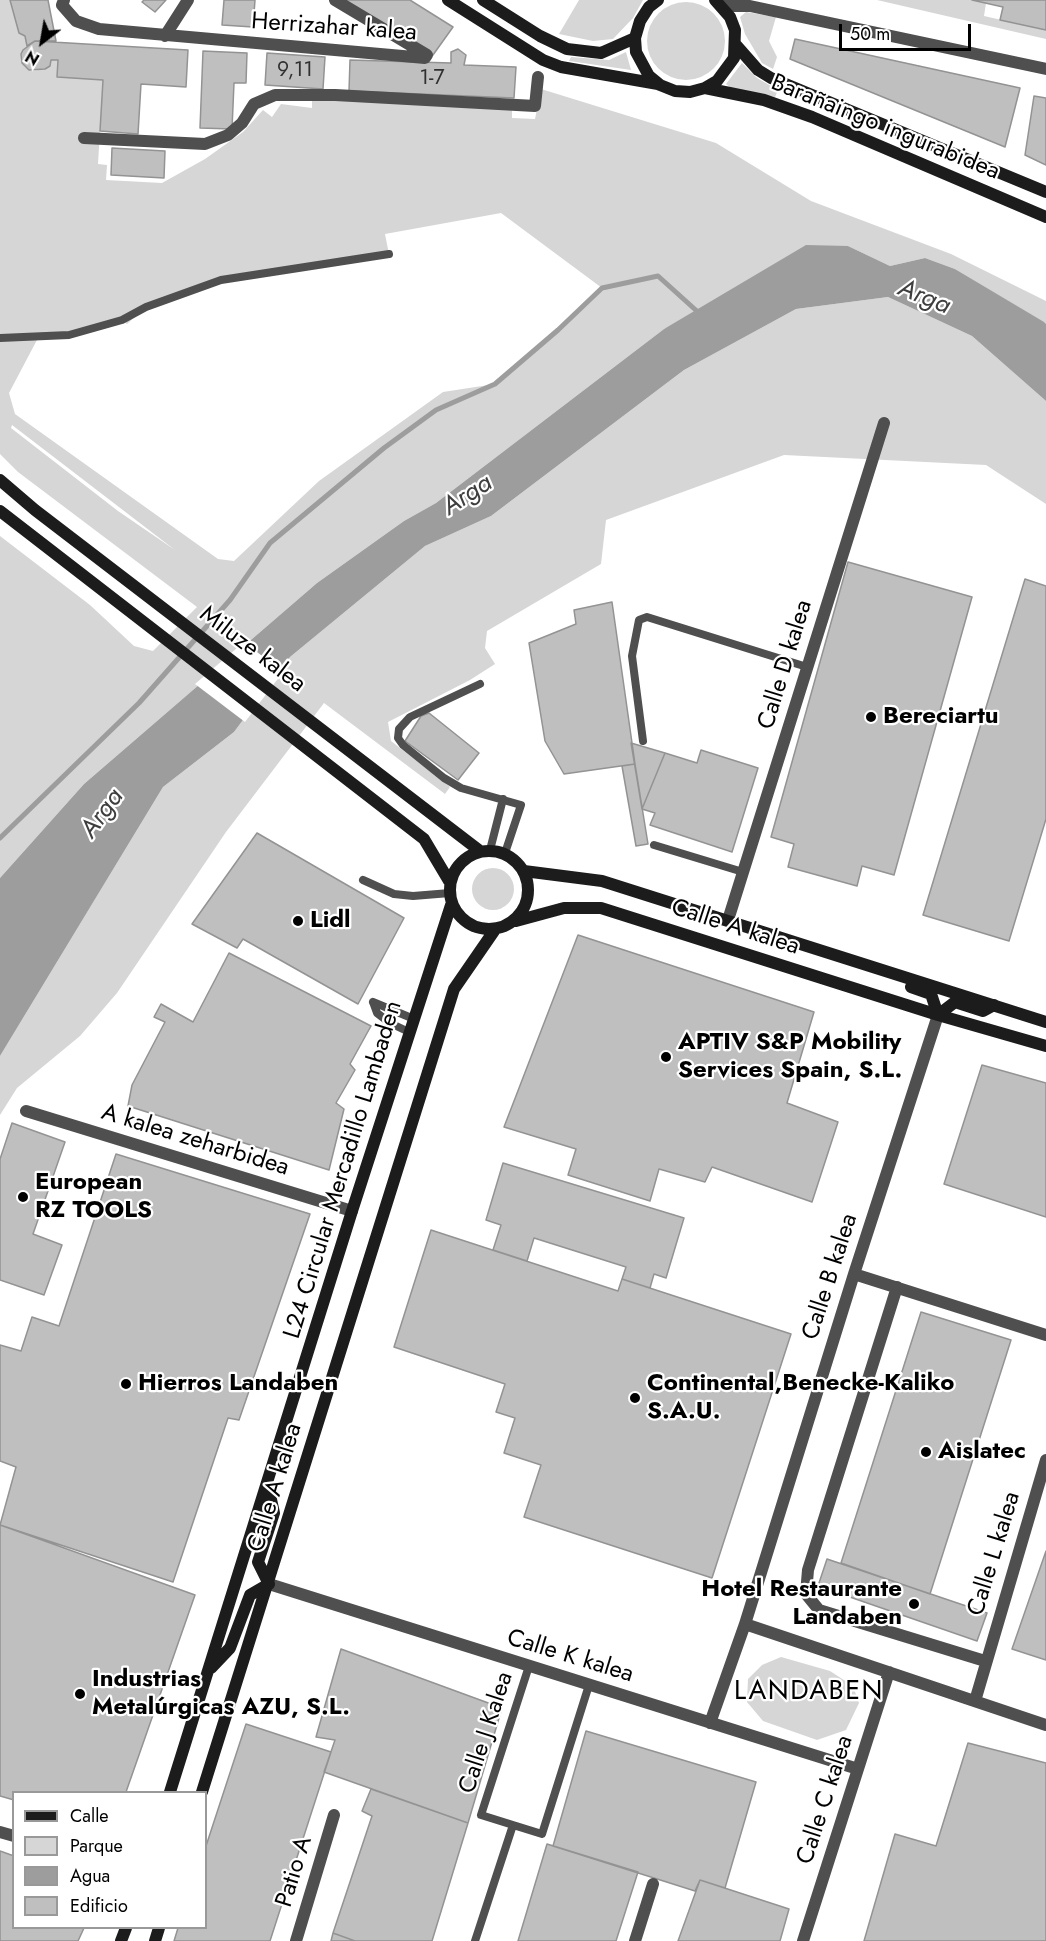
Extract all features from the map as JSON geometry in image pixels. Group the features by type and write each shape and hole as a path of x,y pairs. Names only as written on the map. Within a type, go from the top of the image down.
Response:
{"main road":[{"path":"448,0 543,60 561,67 660,85"},
{"path":"483,0 540,36 567,49 601,53 636,38"},
{"path":"658,0 649,7 640,21 636,38 641,65 660,85"},
{"path":"705,88 727,71 736,45 733,24 717,2"},
{"name":"Barañaingo ingurabidea","path":"736,45 758,70 771,78 1046,192"},
{"name":"Barañaingo ingurabidea","path":"660,85 690,92 705,88 764,100 812,117 1046,217"},
{"name":"Miluze kalea","path":"0,480 309,720 485,850"},
{"name":"Miluze kalea","path":"0,511 424,838 450,893"},
{"path":"485,850 505,853 524,870 529,897 516,921 494,931 468,925 450,893 460,861 485,850"},
{"name":"Calle A kalea","path":"524,870 602,881 994,1005"},
{"name":"L24 Circular Mercadillo Lambaden","path":"170,1791 414,1019 450,893"},
{"name":"Calle A kalea","path":"516,921 564,908 601,908 938,1015"},
{"name":"Calle A kalea","path":"202,1791 454,988 494,931"},
{"path":"872,966 896,981 931,994 938,1015"},
{"path":"938,1015 955,1002 983,1011 994,1005 1046,1022"},
{"path":"938,1015 1046,1046"},
{"path":"208,1671 230,1648 243,1607 250,1595 269,1584 258,1562 274,1513 267,1485"}],"street":[{"name":"Herrizahar kalea","path":"64,0 62,5 75,21 99,29 425,58 427,55 335,0"},
{"path":"165,36 188,0"},
{"path":"717,2 750,6 1046,69"},
{"path":"84,138 205,144 228,135 242,123 254,104 275,95 335,95 535,106 538,77"},
{"name":"Calle D kalea","path":"728,921 884,423"},
{"name":"Calle B kalea","path":"710,1723 745,1624 854,1274 938,1015"},
{"name":"A kalea zeharbidea","path":"26,1111 352,1211"},
{"path":"854,1274 1046,1335"},
{"path":"897,1287 808,1570 806,1594 819,1610 985,1661"},
{"name":"Calle L kalea","path":"975,1701 1046,1460"},
{"name":"Calle K kalea","path":"269,1584 858,1769"},
{"path":"745,1624 1046,1725"},
{"name":"Calle C kalea","path":"803,1941 889,1672"},
{"name":"Patio A","path":"296,1941 334,1815"},
{"path":"635,1941 653,1884"}],"lane":[{"path":"0,338 69,335 122,320 146,307 221,280 388,254"},
{"path":"643,741 632,656 639,620 647,617 807,667"},
{"path":"480,684 410,717 399,729 398,738 444,778 461,788 521,805 505,853"},
{"path":"485,850 503,799"},
{"path":"654,845 743,872"},
{"path":"363,880 394,894 413,896 450,893"},
{"path":"409,1032 390,1023 377,1013 373,1002 414,1019"},
{"name":"Calle J Kalea","path":"530,1666 481,1815 542,1834 589,1685"},
{"path":"475,1941 513,1825"}],"green space":[{"path":"0,0 10,0 19,33 25,36 27,46 23,50 21,59 25,67 32,71 45,69 50,66 51,60 58,60 57,77 103,80 98,164 107,165 106,180 162,183 205,159 243,132 263,110 272,117 281,104 312,108 312,100 337,100 512,110 512,118 535,119 541,89 716,143 811,201 951,254 1046,301 1046,324 955,269 925,258 890,266 848,246 664,329 436,503 404,521 317,583 84,784 0,878 0,536 90,605 134,646 153,651 197,607 18,472 0,454","holes":["501,213 602,288 495,384 443,392 319,481 234,561 218,559 15,414 9,393 38,338 122,320 127,324 146,307 233,278 389,254 385,234","12,425 175,550 118,511 11,428"]},
{"path":"579,0 643,0 633,18 613,39 593,41 559,34"},
{"path":"877,0 972,0 986,3 984,16 1046,30 1046,39"},
{"path":"686,2 701,5 714,13 722,26 725,41 722,56 714,69 701,77 686,80 671,77 658,69 650,56 647,41 650,26 658,13 671,5"},
{"path":"746,12 776,17 769,41 777,57 773,69 762,63 745,34 740,17"},
{"path":"626,52 631,70 569,61 571,57 609,60"},
{"path":"742,63 757,78 778,90 775,97 732,89 726,84"},
{"path":"888,297 972,336 1046,401 1046,504 986,465 784,455 606,520 601,564 487,631 485,648 495,664 470,680 388,722 391,741 450,787 445,794 324,703 226,832 117,993 80,1036 17,1088 0,1115 0,1056 163,787 234,732 290,657 425,546 491,516 684,370 796,309"},
{"path":"493,868 501,869 508,874 513,881 513,897 508,904 501,909 493,910 485,909 478,904 473,897 472,889 473,881 478,874 485,869"},
{"path":"781,1657 830,1671 853,1686 859,1703 846,1730 817,1740 763,1721 747,1702 748,1679 762,1665"}],"water":[{"name":"Arga","path":"806,245 848,246 890,266 925,258 955,269 1044,322 1046,324 1046,401 972,336 888,297 796,309 684,370 491,516 425,546 290,657 234,732 163,787 0,1056 0,878 84,784 317,583 404,521 436,503 664,329"}],"pier":[{"path":"244,642 283,672 245,722 195,684"}],"building":[{"path":"10,0 48,0 56,41 35,41 27,46 25,36 19,33"},
{"path":"144,0 166,0 155,12 142,2"},
{"path":"224,0 255,0 253,27 222,25"},
{"path":"345,0 410,0 453,27 433,55"},
{"path":"972,0 1046,0 1046,30 1000,20 1003,7"},
{"path":"795,39 1020,88 1005,147 790,59"},
{"path":"35,41 188,50 186,87 141,84 138,134 100,131 103,80 57,77 58,60 51,60 50,66 45,69 29,70 22,63 21,54"},
{"path":"458,49 466,55 464,65 516,67 514,98 349,91 350,60 451,63 451,52"},
{"path":"203,51 247,53 246,83 234,83 232,129 200,128"},
{"path":"267,53 325,57 323,89 265,85"},
{"path":"1034,96 1046,98 1046,165 1025,155"},
{"path":"112,148 165,151 164,178 111,175"},
{"name":"Bereciartu","path":"848,562 972,597 894,875 862,866 857,886 788,867 794,844 771,837"},
{"path":"1025,579 1046,586 1046,819 1009,941 923,915"},
{"path":"612,602 635,764 564,774 545,741 529,643 576,624 574,610"},
{"path":"429,713 479,753 458,780 405,741 421,716"},
{"path":"631,743 665,753 642,809"},
{"path":"701,750 758,768 732,852 650,825 655,813 642,809 665,753 697,763"},
{"path":"635,764 648,844 636,846 622,766"},
{"name":"Lidl","path":"257,833 404,918 358,1004 243,939 237,948 192,924"},
{"name":"APTIV S&P Mobility Services Spain, S.L.","path":"578,935 814,1012 787,1103 838,1122 812,1202 712,1167 705,1182 659,1169 650,1201 568,1175 576,1149 504,1127"},
{"path":"229,953 371,1026 350,1064 355,1070 336,1103 344,1109 329,1170 128,1106 132,1085 165,1022 154,1017 161,1004 193,1022"},
{"path":"982,1065 1046,1083 1046,1217 944,1184"},
{"name":"European RZ TOOLS","path":"12,1123 65,1142 33,1234 62,1245 44,1295 0,1280 0,1159"},
{"name":"Hierros Landaben","path":"116,1154 310,1214 239,1420 228,1418 173,1582 0,1525 16,1467 0,1461 0,1345 21,1351 32,1317 59,1326"},
{"path":"503,1163 684,1218 666,1278 654,1274 650,1288 622,1279 626,1267 534,1238 527,1261 493,1250 501,1225 486,1220"},
{"name":"Continental,Benecke-Kaliko S.A.U.","path":"431,1230 618,1291 622,1279 791,1334 712,1578 524,1517 541,1465 504,1453 515,1418 496,1412 505,1384 394,1347"},
{"name":"Aislatec","path":"921,1312 1011,1340 930,1594 841,1563"},
{"name":"Industrias Metalúrgicas AZU, S.L.","path":"0,1525 195,1595 126,1791 12,1791 12,1799 0,1796"},
{"path":"1046,1551 1046,1660 1012,1649"},
{"name":"Hotel Restaurante Landaben","path":"827,1559 987,1613 977,1641 818,1586"},
{"path":"341,1649 502,1708 468,1823 324,1772 335,1740 316,1737"},
{"path":"246,1724 331,1752 270,1941 174,1941 178,1929 207,1929 207,1843"},
{"path":"586,1731 756,1782 725,1888 700,1880 695,1891 553,1846"},
{"path":"968,1743 1046,1763 1046,1941 864,1941 895,1834 936,1846"},
{"path":"371,1789 468,1823 432,1941 355,1941 333,1933 372,1816 362,1811"},
{"path":"547,1844 638,1872 616,1941 518,1941"},
{"path":"0,1851 12,1855 12,1929 84,1929 78,1941 0,1941"},
{"path":"700,1880 789,1909 780,1941 678,1941"},
{"path":"333,1933 355,1941 331,1941"}],"waterway":[{"path":"0,838 139,703 230,600 270,543 384,448 436,410 495,384 558,330 602,288 658,276 699,313"}],"place":[{"name":"Bereciartu","path":"871,717"},
{"name":"Lidl","path":"298,921"},
{"name":"APTIV S&P Mobility Services Spain, S.L.","path":"666,1057"},
{"name":"European RZ TOOLS","path":"23,1197"},
{"name":"Hierros Landaben","path":"126,1384"},
{"name":"Continental,Benecke-Kaliko S.A.U.","path":"635,1398"},
{"name":"Aislatec","path":"926,1452"},
{"name":"Hotel Restaurante Landaben","path":"914,1604"},
{"name":"Industrias Metalúrgicas AZU, S.L.","path":"80,1694"}],"district":[{"name":"LANDABEN","path":"809,1692"}]}
